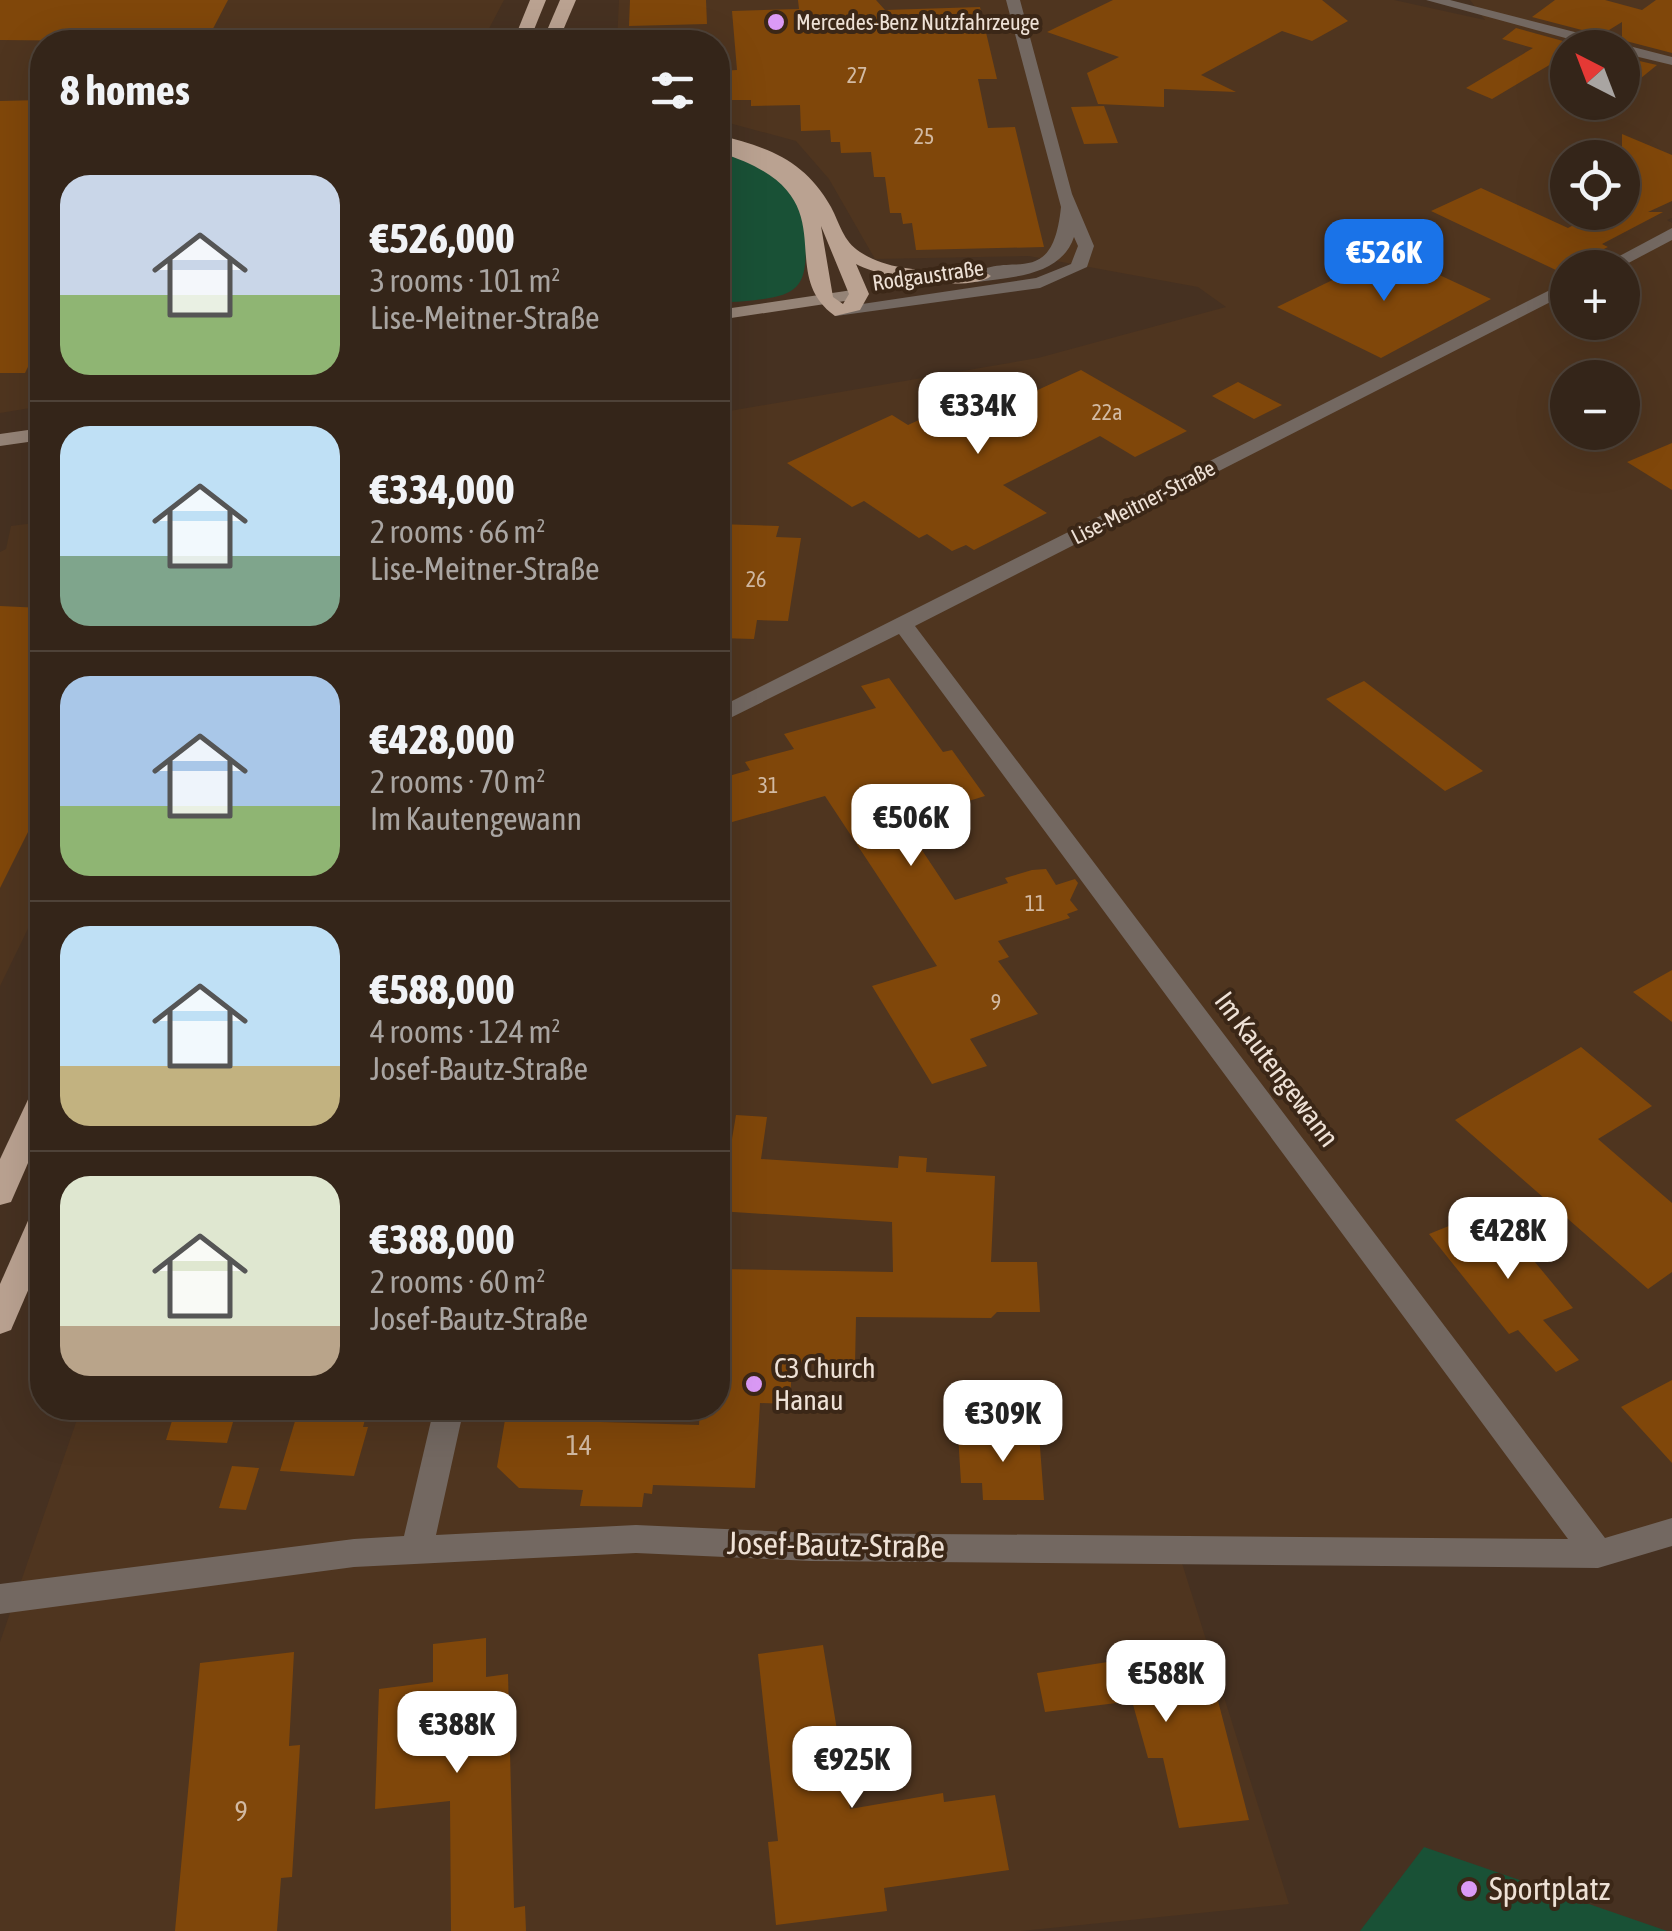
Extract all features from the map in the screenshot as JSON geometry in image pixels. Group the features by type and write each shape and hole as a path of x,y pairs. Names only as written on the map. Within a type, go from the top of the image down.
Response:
{"highway":[{"path":"526,30 538,0"},
{"path":"556,30 568,0"},
{"path":"730,146 768,154 804,176 821,200 834,240 860,294 853,306 842,312 824,299 803,191 773,166 730,149"},
{"path":"834,240 859,262 884,270 982,276"},
{"path":"0,1192 30,1126"},
{"path":"0,1322 30,1251"}],"main road":[{"name":"Rodgaustraße","path":"730,313 860,294"},
{"name":"Rodgaustraße","path":"730,328 842,312"},
{"path":"0,422 30,418"},
{"path":"0,440 30,436"}],"street":[{"name":"Rodgaustraße","path":"842,312 1014,288 1061,276 1082,261 1086,246 1069,208 1013,0"},
{"path":"1434,0 1552,30"},
{"path":"1640,53 1672,61"},
{"name":"Rodgaustraße","path":"860,294 1037,265 1060,253 1070,233 1069,208"},
{"path":"1639,250 1672,233"},
{"name":"Lise-Meitner-Straße","path":"730,710 1550,295"},
{"name":"Im Kautengewann","path":"904,624 1598,1554"},
{"path":"417,1547 446,1420"},
{"name":"Josef-Bautz-Straße","path":"0,1599 417,1547 636,1538 812,1547 1598,1554 1672,1532"}],"shaded area":[{"path":"0,0 504,0 488,30 30,30 30,408 0,413"},
{"path":"619,0 1394,0 1485,20 1470,0 1672,0 1672,218 1667,220 1672,223 1672,1532 1645,1542 1181,1560 1289,1904 1021,1931 0,1931 0,1642 77,1420 730,1420 730,411 1038,358 1226,307 1198,287 1029,256 875,259 829,179 796,141 730,123 730,30 618,30"},
{"path":"30,524 30,925 0,986 0,552 6,549 11,526"}],"green space":[{"path":"730,154 767,167 804,205 803,274 797,286 771,298 730,302"},
{"name":"Sportplatz","path":"1424,1847 1667,1931 1360,1931"}],"building":[{"path":"0,0 228,0 212,30 30,30 30,40 0,40"},
{"path":"630,0 706,0 707,24 629,26"},
{"path":"798,0 876,0 885,10 980,7 997,79 978,79 988,128 1015,127 1044,247 916,250 912,223 903,224 901,213 890,213 885,177 874,177 871,152 841,153 840,142 831,142 830,130 801,131 800,105 751,106 751,100 730,100 730,70 737,70 732,11 799,9"},
{"path":"1113,0 1322,0 1348,21 1312,41 1282,31 1201,75 1236,92 1164,89 1164,107 1098,104 1087,73 1119,57 1047,32"},
{"path":"1555,0 1605,0 1642,10 1656,0 1672,0 1672,53 1640,45 1640,30 1622,30 1622,22 1609,30 1582,30 1532,17"},
{"path":"1516,28 1550,37 1550,65 1492,99 1466,88 1533,48 1502,39"},
{"path":"1640,61 1657,65 1641,78"},
{"path":"30,100 30,363 25,373 0,373 0,101"},
{"path":"1104,106 1118,143 1084,144 1071,107"},
{"path":"1640,142 1672,155 1672,201 1648,212 1663,212 1640,224"},
{"path":"1481,188 1550,220 1550,230 1629,230 1602,244 1608,247 1602,250 1550,250 1550,267 1431,211"},
{"path":"1390,252 1491,299 1381,358 1277,307"},
{"path":"1081,370 1187,431 1135,457 1100,436 1003,485 1047,513 974,550 966,545 952,551 927,534 919,538 864,501 852,507 787,463 892,415 908,425 993,386 1016,400"},
{"path":"1238,382 1282,405 1254,419 1212,396"},
{"path":"1672,443 1672,490 1627,462"},
{"path":"730,524 779,526 776,537 801,538 788,621 757,620 754,639 730,638"},
{"path":"0,606 30,607 30,828 0,888"},
{"path":"889,678 943,752 952,750 985,796 936,811 940,816 906,826 955,900 1008,883 1005,878 1032,870 1046,869 1056,885 1075,879 1078,883 1070,900 1078,910 1067,914 1070,918 998,941 1009,957 998,961 1038,1014 970,1039 987,1066 932,1084 872,986 937,966 825,796 730,823 730,776 750,770 745,762 794,749 784,734 876,708 861,686"},
{"path":"1364,681 1483,771 1445,791 1326,699"},
{"path":"1672,970 1672,1022 1633,992"},
{"path":"1581,1047 1652,1106 1598,1139 1672,1203 1672,1272 1648,1289 1455,1120"},
{"path":"736,1115 767,1117 761,1159 898,1168 899,1156 927,1158 926,1172 995,1176 991,1262 1037,1262 1040,1312 997,1312 991,1318 856,1317 855,1365 792,1364 790,1404 760,1403 755,1488 653,1485 652,1494 644,1493 642,1507 580,1506 583,1490 519,1488 497,1467 505,1420 699,1425 699,1420 730,1420 730,1269 893,1272 892,1222 730,1212 730,1151"},
{"path":"1491,1209 1573,1308 1543,1320 1579,1360 1556,1372 1518,1330 1509,1334 1429,1234"},
{"path":"1672,1380 1672,1463 1621,1407"},
{"path":"172,1420 234,1420 227,1443 166,1440"},
{"path":"295,1420 365,1420 363,1427 368,1427 354,1476 280,1471"},
{"path":"958,1434 1039,1434 1044,1500 983,1500 982,1483 961,1483"},
{"path":"232,1466 259,1468 246,1510 219,1508"},
{"path":"486,1638 486,1677 508,1674 514,1908 525,1906 526,1931 451,1931 450,1801 375,1809 379,1689 433,1682 433,1644"},
{"path":"823,1645 850,1809 943,1793 944,1802 995,1795 1009,1870 884,1888 887,1911 776,1925 768,1842 778,1841 758,1654"},
{"path":"1204,1647 1249,1820 1179,1828 1163,1758 1148,1758 1132,1701 1045,1712 1037,1673"},
{"path":"294,1652 289,1746 300,1745 292,1877 281,1878 277,1931 175,1931 200,1663"}],"place":[{"name":"Mercedes-Benz Nutzfahrzeuge","path":"776,22"},
{"name":"C3 Church Hanau","path":"754,1384"},
{"name":"Sportplatz","path":"1469,1889"}]}
